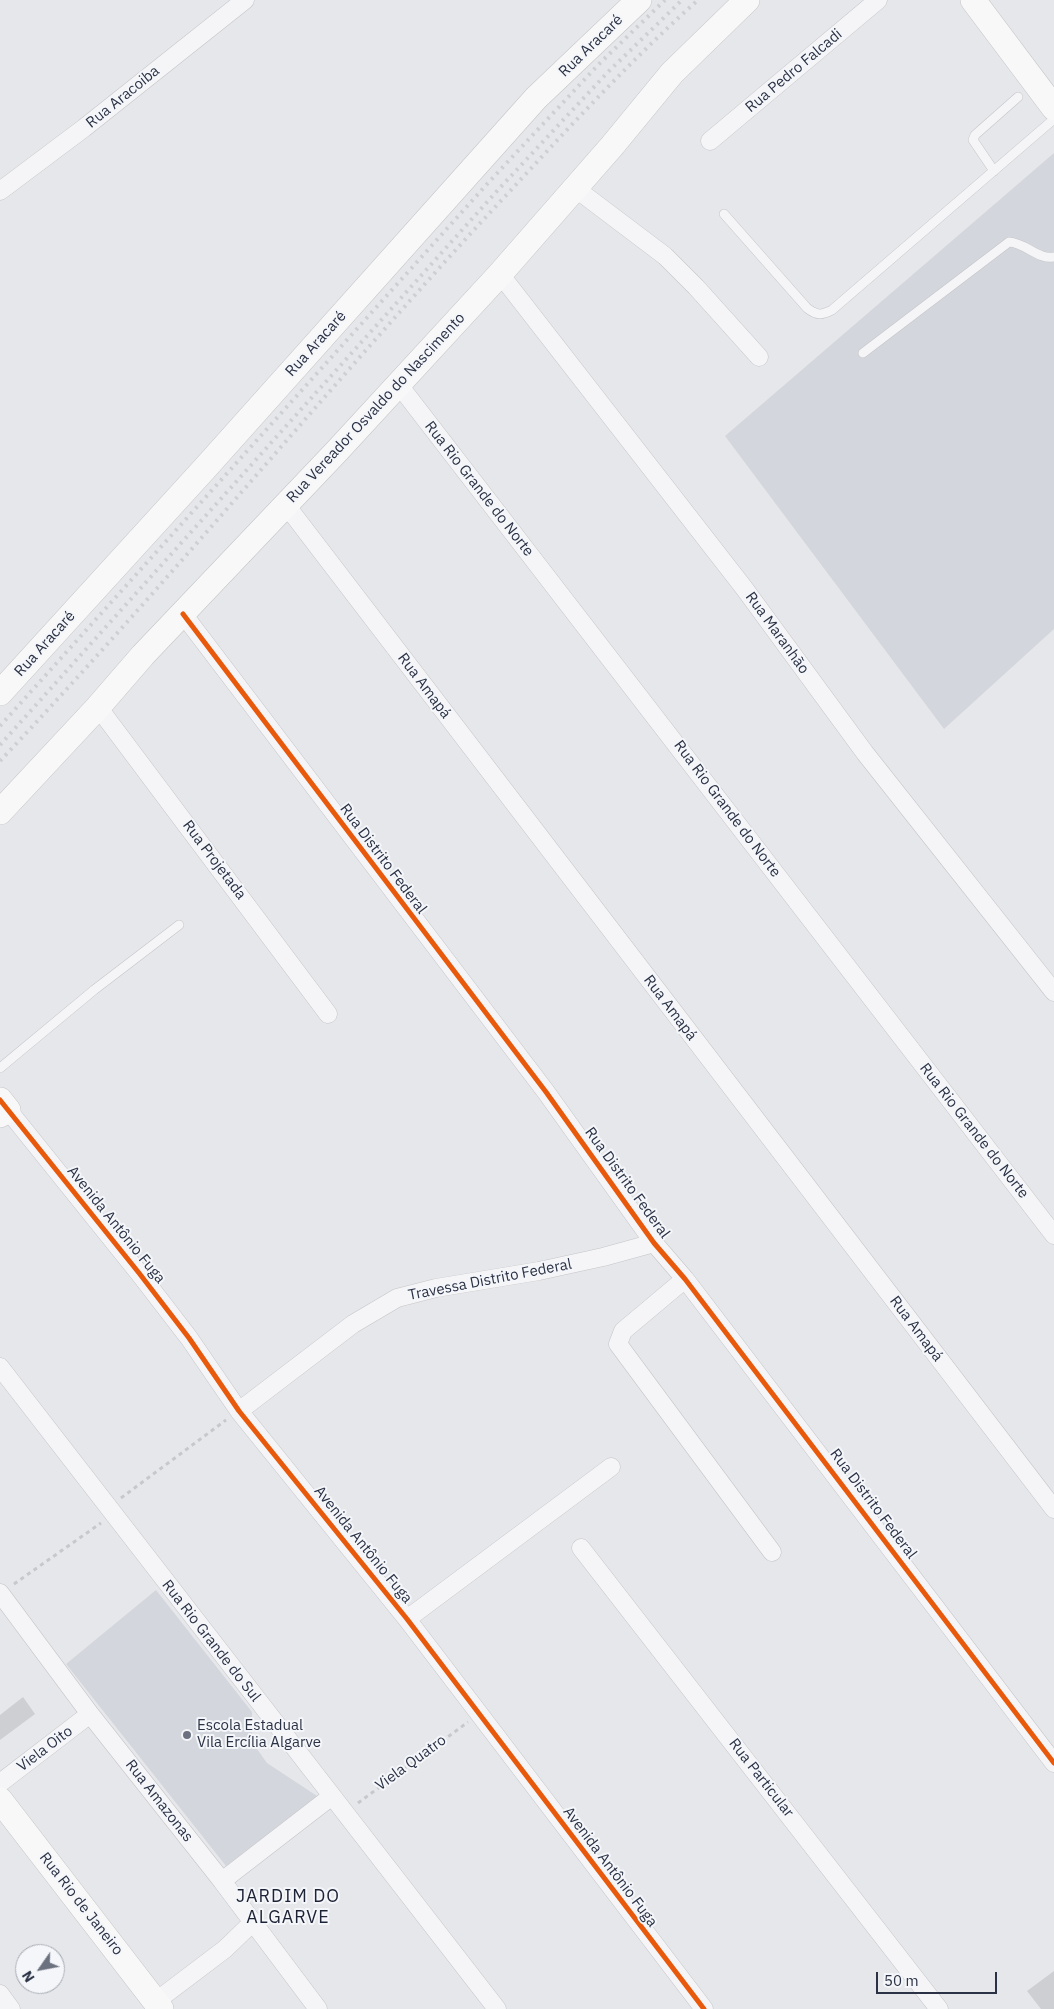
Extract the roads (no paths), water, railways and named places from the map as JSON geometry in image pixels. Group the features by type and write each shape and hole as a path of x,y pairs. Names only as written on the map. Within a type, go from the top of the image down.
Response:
{"street":[{"name":"Rua Aracaré","path":"0,693 207,466 536,98 639,0"},
{"name":"Rua Vereador Osvaldo do Nascimento","path":"0,812 98,707 143,655 286,506 500,274 672,73 747,0"},
{"name":"Rua Pedro Falcadi","path":"710,141 878,0"},
{"path":"973,0 1054,108"},
{"name":"Rua Aracoiba","path":"0,190 84,128 237,2"},
{"path":"575,188 665,256 696,287 758,357"},
{"name":"Rua Maranhão","path":"500,274 738,580 865,753 1054,992"},
{"name":"Rua Rio Grande do Norte","path":"399,385 1054,1235"},
{"name":"Rua Amapá","path":"286,506 1054,1509"},
{"name":"Rua Distrito Federal","path":"183,614 546,1092 654,1243 685,1279 1054,1763"},
{"name":"Rua Projetada","path":"98,707 328,1014"},
{"name":"Avenida Antônio Fuga","path":"3,1108 139,1273 189,1338 239,1411 407,1619 704,2009"},
{"name":"Travessa Distrito Federal","path":"239,1411 353,1324 398,1298 436,1288 538,1271 603,1257 654,1243"},
{"path":"685,1279 623,1331 619,1336 618,1344 772,1552"},
{"name":"Rua Rio Grande do Sul","path":"0,1367 497,2009"},
{"path":"407,1619 611,1467"},
{"name":"Rua Particular","path":"581,1548 939,2009"},
{"name":"Rua Amazonas","path":"0,1594 90,1714 222,1881 318,2009"},
{"name":"Viela Oito","path":"0,1797 90,1714"},
{"path":"222,1881 332,1796"},
{"name":"Rua Rio de Janeiro","path":"0,1797 158,2005"},
{"path":"158,2005 225,1949 253,1922"},
{"path":"0,1994 11,2009"}],"lane":[{"path":"994,170 973,140 975,134 1018,98"},
{"path":"724,214 807,308 814,314 822,315 832,310 1054,119"},
{"path":"863,353 1009,242 1018,242 1046,259 1054,258"},
{"path":"0,1068 94,990 179,925"}],"railway":[{"path":"0,726 488,183 598,65 665,0"},
{"path":"0,745 497,191 607,73 682,0"},
{"path":"0,761 123,627 484,219 615,79 698,0"}],"place":[{"name":"Escola Estadual Vila Ercília Algarve","path":"187,1735"}],"district":[{"name":"JARDIM DO ALGARVE","path":"288,1907"}]}
